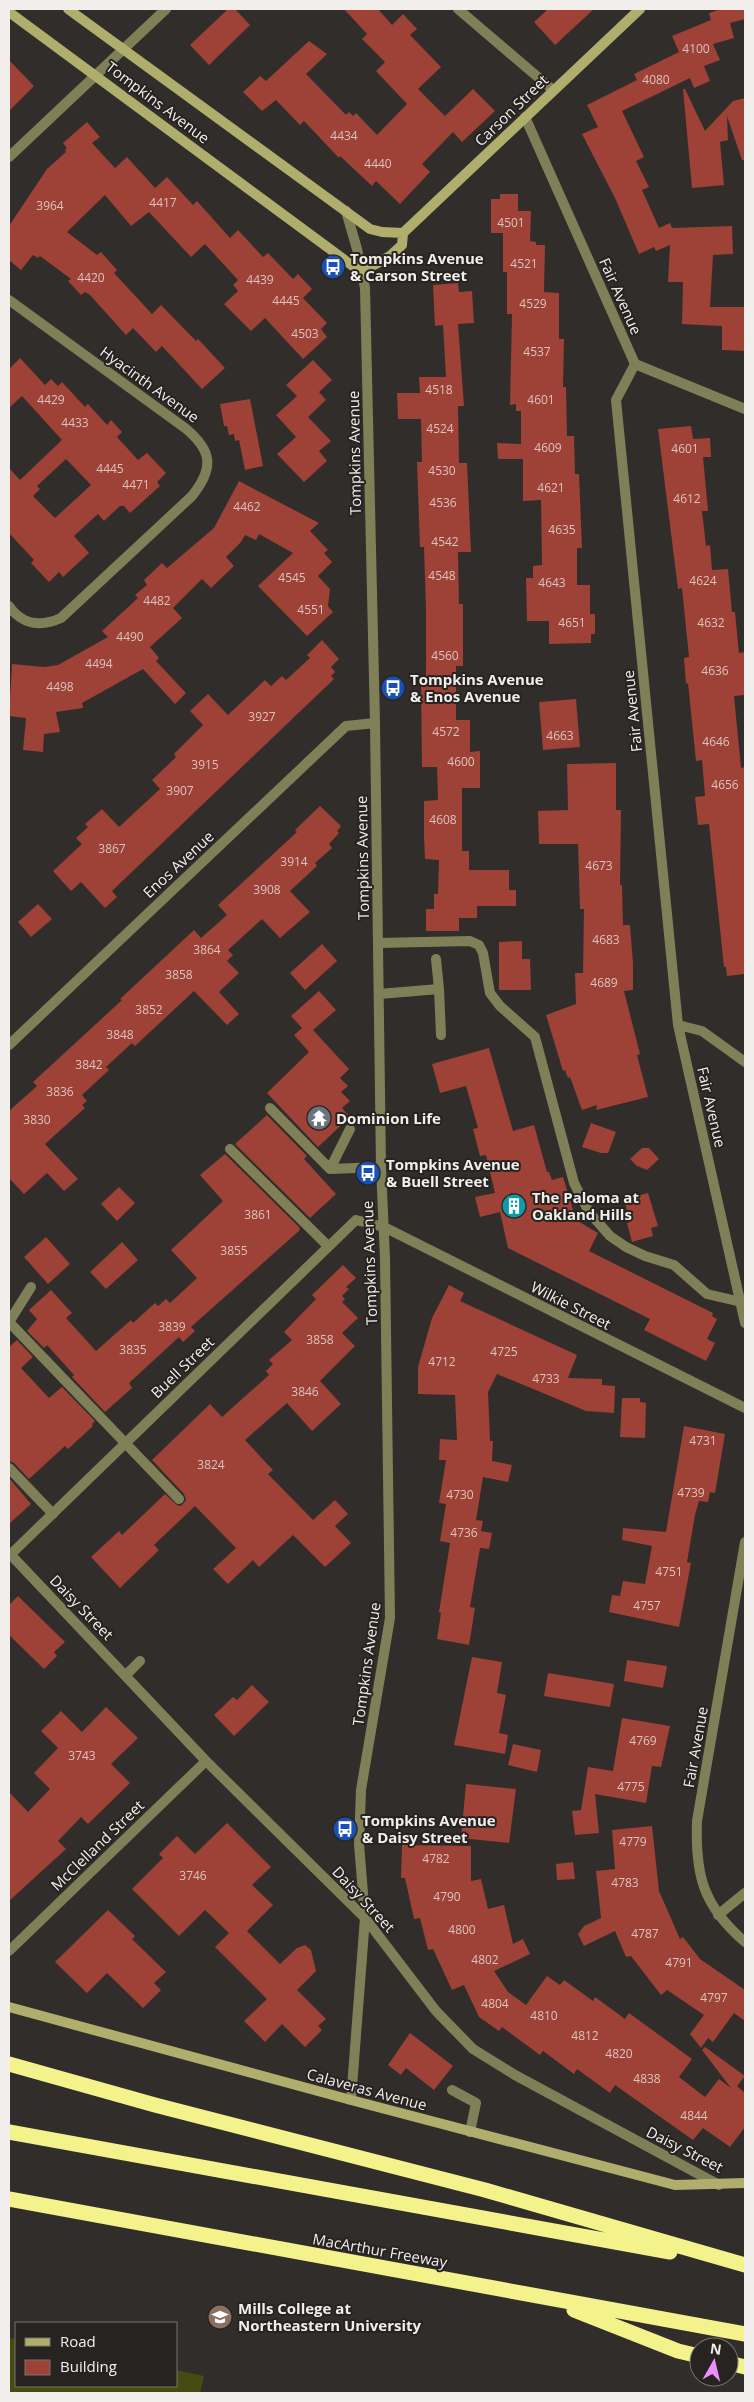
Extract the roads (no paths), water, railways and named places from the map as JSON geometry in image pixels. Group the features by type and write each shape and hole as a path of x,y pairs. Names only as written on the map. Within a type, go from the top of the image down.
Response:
{"highway":[{"path":"9,2064 165,2108 485,2190 745,2265"},
{"path":"9,2132 745,2265"},
{"name":"MacArthur Freeway","path":"9,2199 745,2334"},
{"path":"542,2298 689,2354"}],"street":[{"name":"Tompkins Avenue","path":"68,9 370,229 382,232 403,233"},
{"path":"9,157 166,9"},
{"path":"458,9 553,90"},
{"name":"Carson Street","path":"403,233 640,9"},
{"name":"Tompkins Avenue","path":"9,12 97,75 361,272"},
{"name":"Fair Avenue","path":"525,117 635,364 616,400 678,1024 745,1323"},
{"name":"Tompkins Avenue","path":"346,211 357,249 365,288 376,723 381,1167 384,1227 390,1618 361,1790 359,1844 365,1918 351,2100"},
{"path":"361,272 390,256 402,245 403,233"},
{"name":"Hyacinth Avenue","path":"9,300 185,428 198,439 208,459 204,480 192,496 61,618 48,624 33,624 21,619 9,606"},
{"path":"635,364 745,409"},
{"name":"Enos Avenue","path":"9,1045 346,726 376,723"},
{"path":"378,943 470,941 479,945 483,953 490,992 500,1006 535,1037 574,1183 589,1212 610,1236 626,1247 645,1256 674,1265 707,1294 741,1302"},
{"path":"436,959 441,1035"},
{"path":"379,994 439,989"},
{"path":"678,1024 702,1031 745,1062"},
{"path":"270,1108 330,1169 381,1167"},
{"path":"330,1169 350,1129"},
{"path":"230,1149 328,1246"},
{"name":"Buell Street","path":"10,1555 356,1220 384,1227"},
{"name":"Wilkie Street","path":"384,1227 745,1408"},
{"path":"31,1286 9,1322 179,1499"},
{"path":"9,1468 53,1514"},
{"name":"Fair Avenue","path":"745,1542 697,1821 696,1854 700,1878 718,1915 745,1942"},
{"name":"Daisy Street","path":"10,1555 206,1761 365,1918 436,2011 473,2049 515,2075 719,2185 745,2183"},
{"path":"126,1675 140,1661"},
{"name":"McClelland Street","path":"9,1951 206,1761"},
{"path":"718,1915 745,1893"},
{"name":"Calaveras Avenue","path":"9,2007 675,2186 719,2185"},
{"path":"452,2090 476,2103 470,2132"}],"place":[{"name":"Tompkins Avenue & Carson Street","path":"333,267"},
{"name":"Tompkins Avenue & Enos Avenue","path":"393,688"},
{"name":"Dominion Life","path":"319,1118"},
{"name":"Tompkins Avenue & Buell Street","path":"368,1173"},
{"name":"The Paloma at Oakland Hills","path":"514,1206"},
{"name":"Tompkins Avenue & Daisy Street","path":"345,1829"},
{"name":"Mills College at Northeastern University","path":"220,2317"}]}
